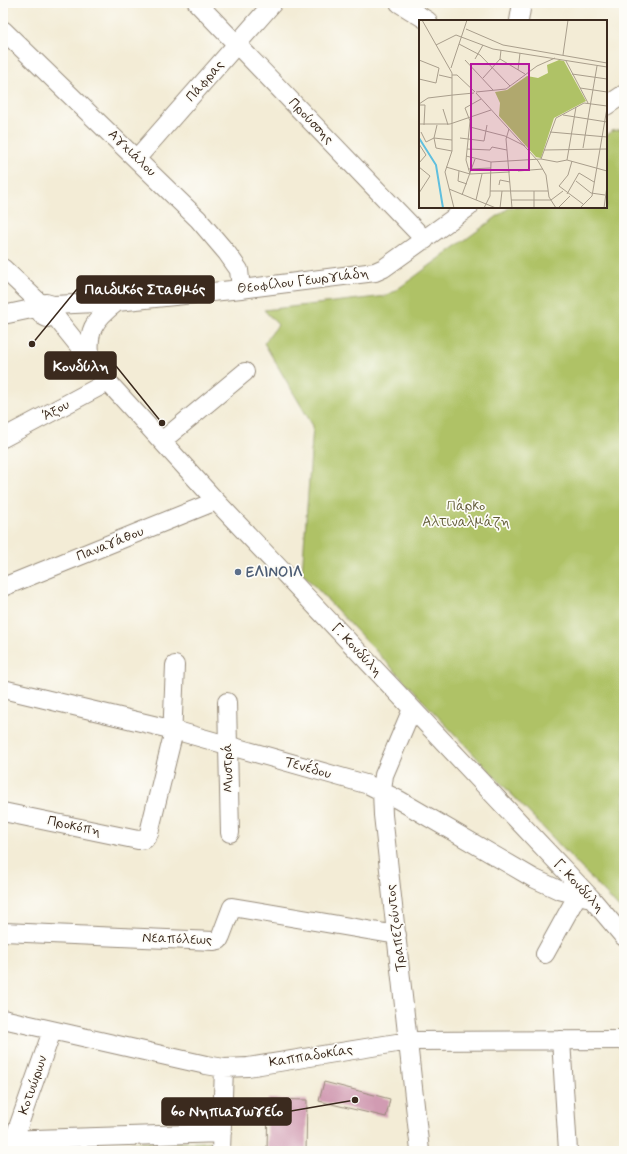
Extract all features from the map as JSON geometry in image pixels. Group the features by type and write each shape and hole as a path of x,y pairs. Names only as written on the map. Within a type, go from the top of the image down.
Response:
{"street":[{"name":"Προύσσης","path":"197,3 425,240"},
{"name":"Πάφρας","path":"137,158 273,3"},
{"path":"399,3 426,20"},
{"path":"519,20 522,3"},
{"name":"Αγχιάλου","path":"3,30 137,158 198,219 227,252 239,270 241,289"},
{"path":"607,105 624,94"},
{"name":"Θεοφίλου Γεωργιάδη","path":"3,316 375,272 384,268 425,240 468,208"},
{"path":"3,268 48,311"},
{"path":"91,362 89,342 93,326 105,311 117,302"},
{"name":"Γ. Κονδύλη","path":"48,311 108,382 163,440 216,501 412,709 584,897 624,937"},
{"path":"163,440 246,372"},
{"name":"Άξου","path":"3,438 108,382"},
{"name":"Παναγάθου","path":"3,587 216,501"},
{"path":"174,730 175,665"},
{"name":"Τενέδου","path":"3,689 174,730 369,785 533,878 559,890 584,897"},
{"name":"Μυστρά","path":"227,702 230,833"},
{"name":"Τραπεζούντος","path":"412,709 384,775 382,791 383,815 409,1040 420,1151"},
{"name":"Προκόπη","path":"3,812 138,840 145,839 149,833 174,730"},
{"path":"545,954 584,897"},
{"name":"Νεαπόλεως","path":"3,932 214,941 219,940 232,907 397,935"},
{"name":"Καππαδοκίας","path":"3,1019 224,1068 248,1066 409,1040 624,1040"},
{"name":"Κοτυώρων","path":"9,1144 52,1031"},
{"path":"561,1040 568,1151"},
{"path":"221,1151 224,1068"},
{"path":"9,1144 222,1133"}],"green space":[{"name":"Πάρκο Αλτιναλμάζη","path":"624,129 624,913 302,573 313,426 264,343 278,325 264,310 386,296 509,208 607,208 607,135 612,131"},
{"path":"211,1142 211,1151 129,1151 129,1143"}],"building":[{"path":"324,1082 390,1099 386,1117 319,1101"},
{"path":"268,1099 307,1100 306,1151 267,1151"}],"place":[{"name":"Παιδικός Σταθμός","path":"32,344"},
{"name":"Κονδύλη","path":"162,423"},
{"name":"ΕΛΙΝΟΙΛ","path":"238,572"},
{"name":"6ο Νηπιαγωγείο","path":"355,1100"}]}
